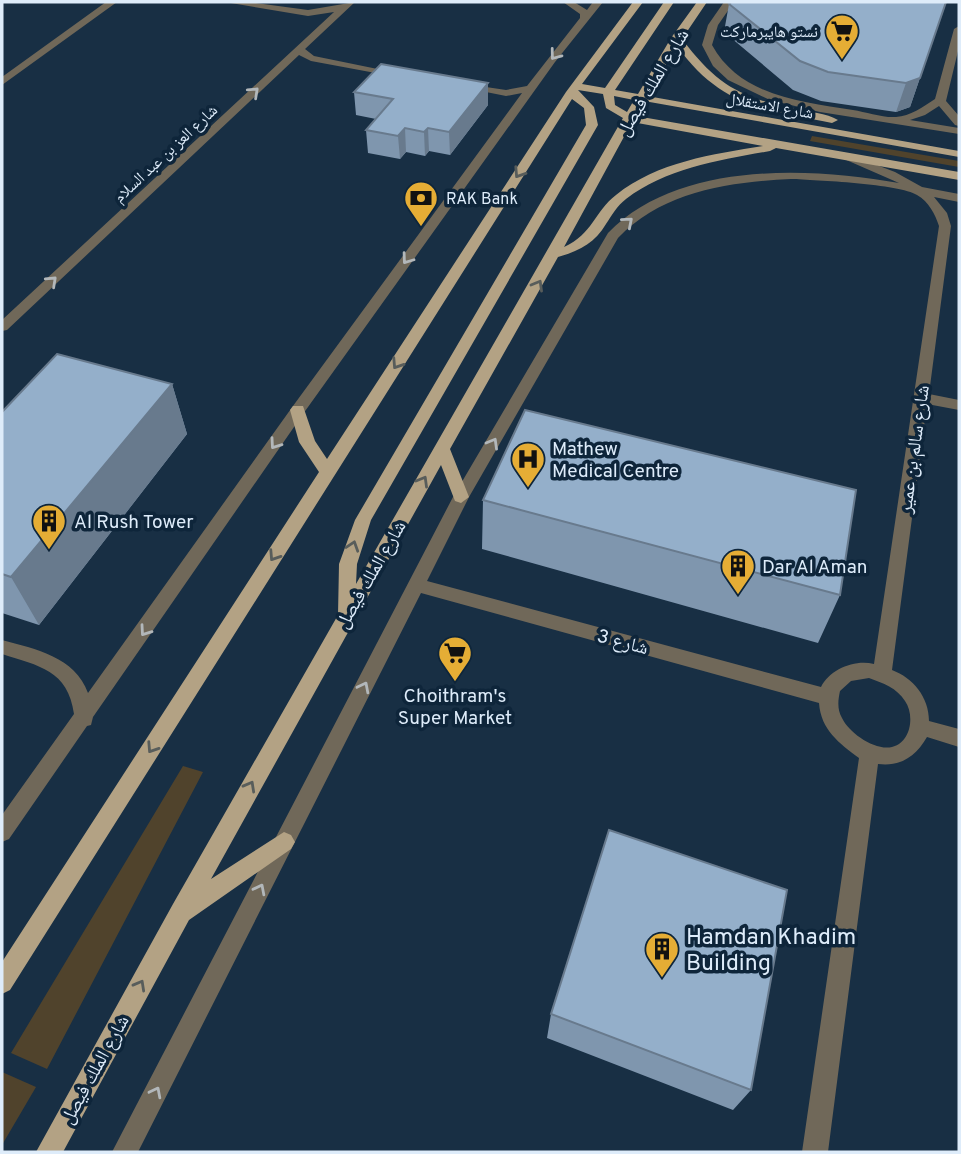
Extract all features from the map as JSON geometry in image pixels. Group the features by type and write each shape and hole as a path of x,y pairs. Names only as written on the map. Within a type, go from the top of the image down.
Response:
{"main road":[{"path":"2,982 573,89 638,2"},
{"path":"629,117 610,106 608,92 669,2"},
{"name":"شارع الملك فيصل","path":"49,1152 346,613 556,254 640,98 702,2"},
{"path":"677,38 702,72 738,95 771,107 877,130 915,146"},
{"path":"346,613 348,564 363,520 592,125 589,107 573,89"},
{"name":"شارع الاستقلال","path":"573,89 608,92 959,154"},
{"name":"شارع الاستقلال","path":"629,117 959,176"},
{"path":"556,254 585,242 595,233 608,209 622,195 641,184 699,163 784,146"},
{"path":"299,411 307,442 328,472"},
{"path":"442,448 461,497"},
{"path":"178,914 284,842"}],"street":[{"path":"2,82 111,2"},
{"path":"230,2 308,13 330,11 348,3"},
{"path":"568,2 581,9 585,13 584,18"},
{"path":"2,832 299,411 531,88 598,2"},
{"name":"شارع الاستقلال","path":"729,2 713,25 707,45 718,66 730,76 777,99 959,131"},
{"name":"شارع العز بن عبد السلام","path":"2,327 348,3"},
{"path":"894,120 921,113 940,101 959,29"},
{"path":"299,50 311,58 404,75"},
{"path":"457,85 506,93 531,88"},
{"path":"940,101 959,123"},
{"name":"شارع سالم بن عمير","path":"848,157 885,172 917,190 939,208 950,223 920,397 882,673"},
{"path":"125,1152 461,497 613,236 640,211 662,201 708,185 755,176 808,174 959,198"},
{"path":"920,397 959,405"},
{"name":"شارع 3","path":"417,585 828,697"},
{"path":"2,647 61,668 75,681 83,698 84,719"},
{"path":"869,670 882,673 898,678 923,701 929,715 929,729 924,740 915,749 902,754 870,752 855,745 833,722 828,710 831,687 846,674 869,670"},
{"path":"929,729 959,738"},
{"path":"815,1152 870,752"}],"shaded area":[{"path":"812,136 959,161 959,167 810,141"},
{"path":"183,766 203,772 47,1069 11,1053"},
{"path":"2,1072 36,1087 2,1145"}],"building":[{"name":"نستو هايبرماركت","path":"946,2 920,78 906,83 828,72 800,61 729,4"},
{"path":"381,64 488,83 449,132 428,128 424,132 405,128 398,136 366,130 393,99 354,92"},
{"path":"57,354 172,384 11,577 2,574 2,412"},
{"path":"525,410 856,490 840,595 483,500"},
{"name":"Hamdan Khadim Building","path":"609,830 787,890 751,1090 551,1014"}],"place":[{"name":"نستو هايبرماركت","path":"842,61"},
{"name":"RAK Bank","path":"421,228"},
{"name":"Mathew Medical Centre","path":"528,489"},
{"name":"Al Rush Tower","path":"49,551"},
{"name":"Dar Al Aman","path":"738,596"},
{"name":"Choithram's Super Market","path":"455,683"},
{"name":"Hamdan Khadim Building","path":"662,979"}]}
